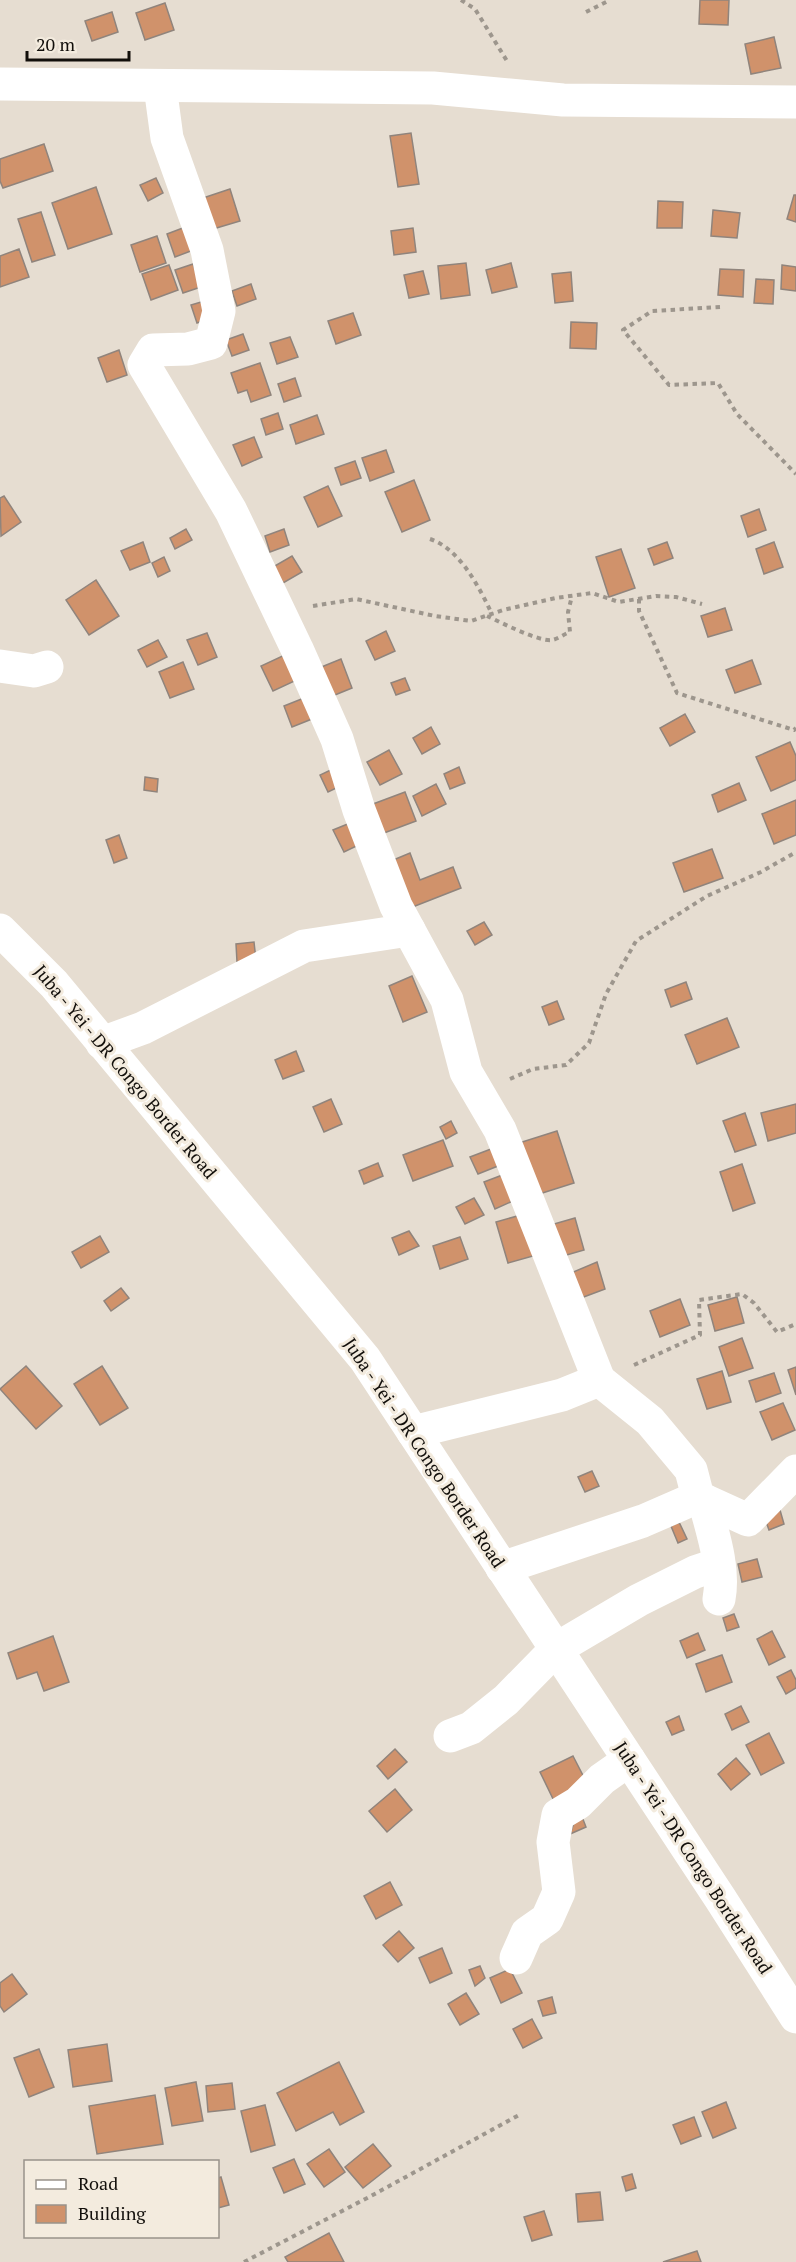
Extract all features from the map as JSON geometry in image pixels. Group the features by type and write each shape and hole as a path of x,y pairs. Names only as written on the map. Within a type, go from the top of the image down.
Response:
{"street":[{"path":"0,84 433,88 563,100 796,102"},
{"path":"160,86 167,138 207,250 219,311 211,343 188,349 153,350 144,365 231,511 337,739 359,810 396,906 447,1000 466,1072 500,1130 599,1380 650,1420 691,1470 719,1564 722,1587 719,1599"},
{"path":"0,666 34,671 47,667"},
{"name":"Juba - Yei - DR Congo Border Road","path":"0,930 54,984 365,1359 796,2017"},
{"path":"102,1043 143,1028 304,946 408,930"},
{"path":"413,1432 562,1395 599,1380"},
{"path":"502,1568 701,1499 748,1520 796,1471"},
{"path":"450,1736 471,1728 506,1700 556,1649 639,1600 695,1572 719,1564"},
{"path":"516,1958 527,1934 547,1919 558,1892 553,1842 558,1815 578,1803 602,1779 629,1760"}],"path":[{"path":"461,0 475,9 530,97"},
{"path":"586,12 610,0"},
{"path":"720,307 652,311 623,330 669,385 718,383 737,414 796,474"},
{"path":"430,539 440,543 476,582 489,615 521,631 546,640 553,640 570,632 568,612 572,596"},
{"path":"281,616 323,603 356,599 435,616 471,621 592,593 618,602 656,596 676,597 702,604"},
{"path":"639,599 639,611 654,639 677,693 796,729"},
{"path":"478,1092 533,1069 566,1065 589,1043 606,994 636,941 707,896 761,872 796,852"},
{"path":"599,1380 700,1335 699,1299 742,1294 754,1303 777,1332 796,1324"},
{"path":"244,2262 519,2115"}],"building":[{"path":"700,0 729,0 728,25 699,24"},
{"path":"165,3 174,30 145,40 136,13"},
{"path":"112,12 118,32 92,41 85,21"},
{"path":"774,37 781,68 751,74 745,44"},
{"path":"411,133 419,184 398,187 390,136"},
{"path":"44,144 53,171 3,188 0,181 0,159"},
{"path":"156,178 163,193 148,201 140,185"},
{"path":"96,187 112,234 68,249 52,203"},
{"path":"230,189 240,221 213,229 203,198"},
{"path":"794,195 796,195 796,222 787,219"},
{"path":"658,201 683,202 682,228 657,228"},
{"path":"713,210 740,213 737,238 711,236"},
{"path":"41,212 55,255 32,262 18,219"},
{"path":"188,226 196,249 175,257 167,234"},
{"path":"413,228 416,252 394,255 391,231"},
{"path":"157,236 166,263 140,272 131,245"},
{"path":"19,249 29,277 0,287 0,256"},
{"path":"466,263 470,295 441,299 438,266"},
{"path":"511,263 517,287 492,293 486,270"},
{"path":"193,264 201,287 183,293 175,270"},
{"path":"169,265 178,290 151,300 142,274"},
{"path":"782,265 796,267 796,291 781,289"},
{"path":"720,269 744,270 743,297 718,295"},
{"path":"423,271 429,294 409,298 404,275"},
{"path":"571,272 573,301 555,303 552,274"},
{"path":"756,279 774,280 773,304 754,303"},
{"path":"251,284 256,299 237,306 232,291"},
{"path":"208,300 214,317 197,323 191,305"},
{"path":"353,313 361,335 336,344 328,321"},
{"path":"571,322 597,323 596,349 570,348"},
{"path":"243,334 249,350 232,356 226,340"},
{"path":"290,337 298,357 277,364 270,343"},
{"path":"119,350 127,375 107,382 98,358"},
{"path":"260,363 271,395 251,402 247,390 238,393 231,373"},
{"path":"295,378 301,396 284,402 278,384"},
{"path":"278,413 283,429 266,435 261,419"},
{"path":"317,415 324,434 296,444 290,425"},
{"path":"254,437 262,457 242,466 233,445"},
{"path":"386,450 394,472 370,481 362,458"},
{"path":"355,461 361,478 341,485 335,468"},
{"path":"414,480 430,520 402,532 385,492"},
{"path":"328,486 342,516 318,527 304,497"},
{"path":"4,496 21,522 1,536 0,498"},
{"path":"759,509 766,530 748,537 741,516"},
{"path":"186,529 192,540 175,549 170,538"},
{"path":"284,529 289,545 270,552 265,536"},
{"path":"143,542 150,562 130,570 121,551"},
{"path":"667,542 673,558 654,565 648,549"},
{"path":"774,542 783,567 764,574 756,549"},
{"path":"621,549 635,588 609,597 596,557"},
{"path":"292,556 302,572 283,583 273,567"},
{"path":"164,557 170,571 158,577 152,563"},
{"path":"96,580 119,616 89,635 66,600"},
{"path":"725,608 732,630 708,637 701,616"},
{"path":"386,631 395,651 375,660 366,641"},
{"path":"207,633 217,657 198,665 187,640"},
{"path":"158,640 167,657 147,667 138,650"},
{"path":"289,653 301,678 273,691 261,666"},
{"path":"341,659 352,688 330,697 319,668"},
{"path":"752,660 761,684 735,693 726,670"},
{"path":"183,662 194,689 170,698 159,672"},
{"path":"405,678 410,690 396,695 391,683"},
{"path":"304,698 312,719 292,727 284,706"},
{"path":"685,714 695,732 670,746 660,728"},
{"path":"431,727 440,744 422,754 413,738"},
{"path":"790,742 796,756 796,780 771,791 756,757"},
{"path":"389,750 402,774 380,785 367,762"},
{"path":"339,766 347,783 328,792 320,775"},
{"path":"459,767 465,783 450,789 444,774"},
{"path":"145,777 158,779 157,792 144,790"},
{"path":"739,783 746,800 718,812 712,795"},
{"path":"436,784 446,804 422,816 413,796"},
{"path":"405,792 416,821 376,836 365,807"},
{"path":"796,800 796,835 774,844 762,814"},
{"path":"355,821 365,842 344,852 333,830"},
{"path":"119,835 127,858 114,863 106,840"},
{"path":"712,849 723,878 684,892 673,863"},
{"path":"410,853 420,880 453,867 461,888 410,908 391,861"},
{"path":"484,922 492,935 475,945 467,931"},
{"path":"254,942 256,960 237,962 236,944"},
{"path":"412,976 427,1012 403,1022 389,986"},
{"path":"686,982 692,999 671,1007 665,990"},
{"path":"557,1001 564,1019 549,1025 542,1007"},
{"path":"727,1018 739,1047 697,1064 685,1035"},
{"path":"296,1051 304,1071 283,1079 275,1060"},
{"path":"331,1099 342,1124 324,1132 313,1107"},
{"path":"796,1104 796,1133 768,1141 761,1113"},
{"path":"745,1113 756,1145 735,1152 723,1121"},
{"path":"451,1121 457,1133 446,1139 440,1127"},
{"path":"557,1131 574,1183 536,1195 519,1143"},
{"path":"443,1140 453,1166 413,1181 403,1155"},
{"path":"491,1149 498,1166 478,1174 470,1157"},
{"path":"378,1163 383,1176 364,1184 359,1171"},
{"path":"742,1164 755,1203 733,1211 720,1172"},
{"path":"505,1174 515,1200 495,1209 484,1182"},
{"path":"474,1198 484,1215 465,1224 456,1207"},
{"path":"528,1213 540,1254 508,1263 496,1222"},
{"path":"575,1218 584,1250 563,1256 554,1224"},
{"path":"409,1231 419,1246 399,1255 392,1238"},
{"path":"100,1236 109,1252 81,1268 72,1252"},
{"path":"460,1237 468,1259 440,1269 433,1246"},
{"path":"597,1262 605,1289 581,1298 571,1273"},
{"path":"121,1288 129,1298 111,1311 104,1301"},
{"path":"737,1297 744,1323 715,1331 708,1305"},
{"path":"680,1299 690,1325 660,1337 650,1311"},
{"path":"742,1338 753,1368 729,1376 719,1347"},
{"path":"26,1366 62,1406 36,1429 0,1389"},
{"path":"102,1366 128,1408 100,1425 74,1384"},
{"path":"796,1367 796,1395 788,1370"},
{"path":"722,1371 731,1402 707,1409 697,1379"},
{"path":"774,1373 781,1393 756,1402 749,1381"},
{"path":"783,1403 795,1430 772,1440 760,1412"},
{"path":"592,1471 599,1486 585,1492 578,1477"},
{"path":"780,1510 784,1524 769,1530 764,1516"},
{"path":"679,1522 687,1539 678,1543 671,1526"},
{"path":"757,1559 762,1577 742,1582 738,1564"},
{"path":"734,1614 739,1627 727,1631 723,1618"},
{"path":"772,1631 785,1657 769,1665 757,1639"},
{"path":"698,1633 705,1650 687,1658 680,1641"},
{"path":"53,1636 69,1682 44,1691 37,1672 17,1679 8,1653"},
{"path":"722,1655 732,1682 706,1692 696,1664"},
{"path":"791,1670 796,1680 796,1688 786,1694 777,1677"},
{"path":"741,1706 749,1722 732,1730 725,1714"},
{"path":"679,1716 684,1730 672,1735 666,1722"},
{"path":"769,1733 784,1763 761,1775 746,1745"},
{"path":"395,1749 407,1762 388,1779 377,1766"},
{"path":"573,1756 590,1789 556,1805 540,1772"},
{"path":"736,1758 750,1774 731,1790 718,1774"},
{"path":"395,1789 412,1810 387,1832 369,1811"},
{"path":"579,1809 586,1827 570,1834"},
{"path":"390,1882 402,1905 376,1919 364,1896"},
{"path":"399,1931 414,1948 398,1962 383,1945"},
{"path":"442,1948 452,1973 430,1983 419,1958"},
{"path":"480,1966 485,1978 475,1986 469,1970"},
{"path":"510,1969 522,1993 501,2003 490,1978"},
{"path":"12,1974 27,1994 4,2012 0,2006 0,1983"},
{"path":"466,1993 479,2014 460,2025 448,2004"},
{"path":"552,1997 556,2013 543,2016 538,2001"},
{"path":"532,2019 542,2038 523,2048 513,2029"},
{"path":"107,2044 112,2081 73,2087 68,2050"},
{"path":"39,2049 54,2087 29,2097 14,2058"},
{"path":"339,2062 364,2112 340,2125 333,2112 296,2131 277,2093"},
{"path":"196,2082 203,2121 172,2126 165,2088"},
{"path":"232,2083 235,2109 208,2112 206,2086"},
{"path":"155,2095 163,2144 97,2154 89,2106"},
{"path":"726,2102 736,2128 713,2138 702,2112"},
{"path":"265,2105 275,2145 251,2152 241,2111"},
{"path":"694,2117 701,2136 681,2144 673,2125"},
{"path":"373,2144 391,2166 363,2188 345,2167"},
{"path":"329,2149 345,2172 324,2187 307,2164"},
{"path":"294,2159 305,2184 284,2193 273,2168"},
{"path":"632,2174 636,2188 626,2191 622,2177"},
{"path":"221,2177 229,2205 219,2208 219,2178"},
{"path":"600,2192 603,2220 578,2222 576,2194"},
{"path":"544,2211 552,2235 532,2241 524,2217"},
{"path":"329,2233 344,2262 288,2262 285,2257"},
{"path":"697,2251 701,2262 663,2262"}]}
